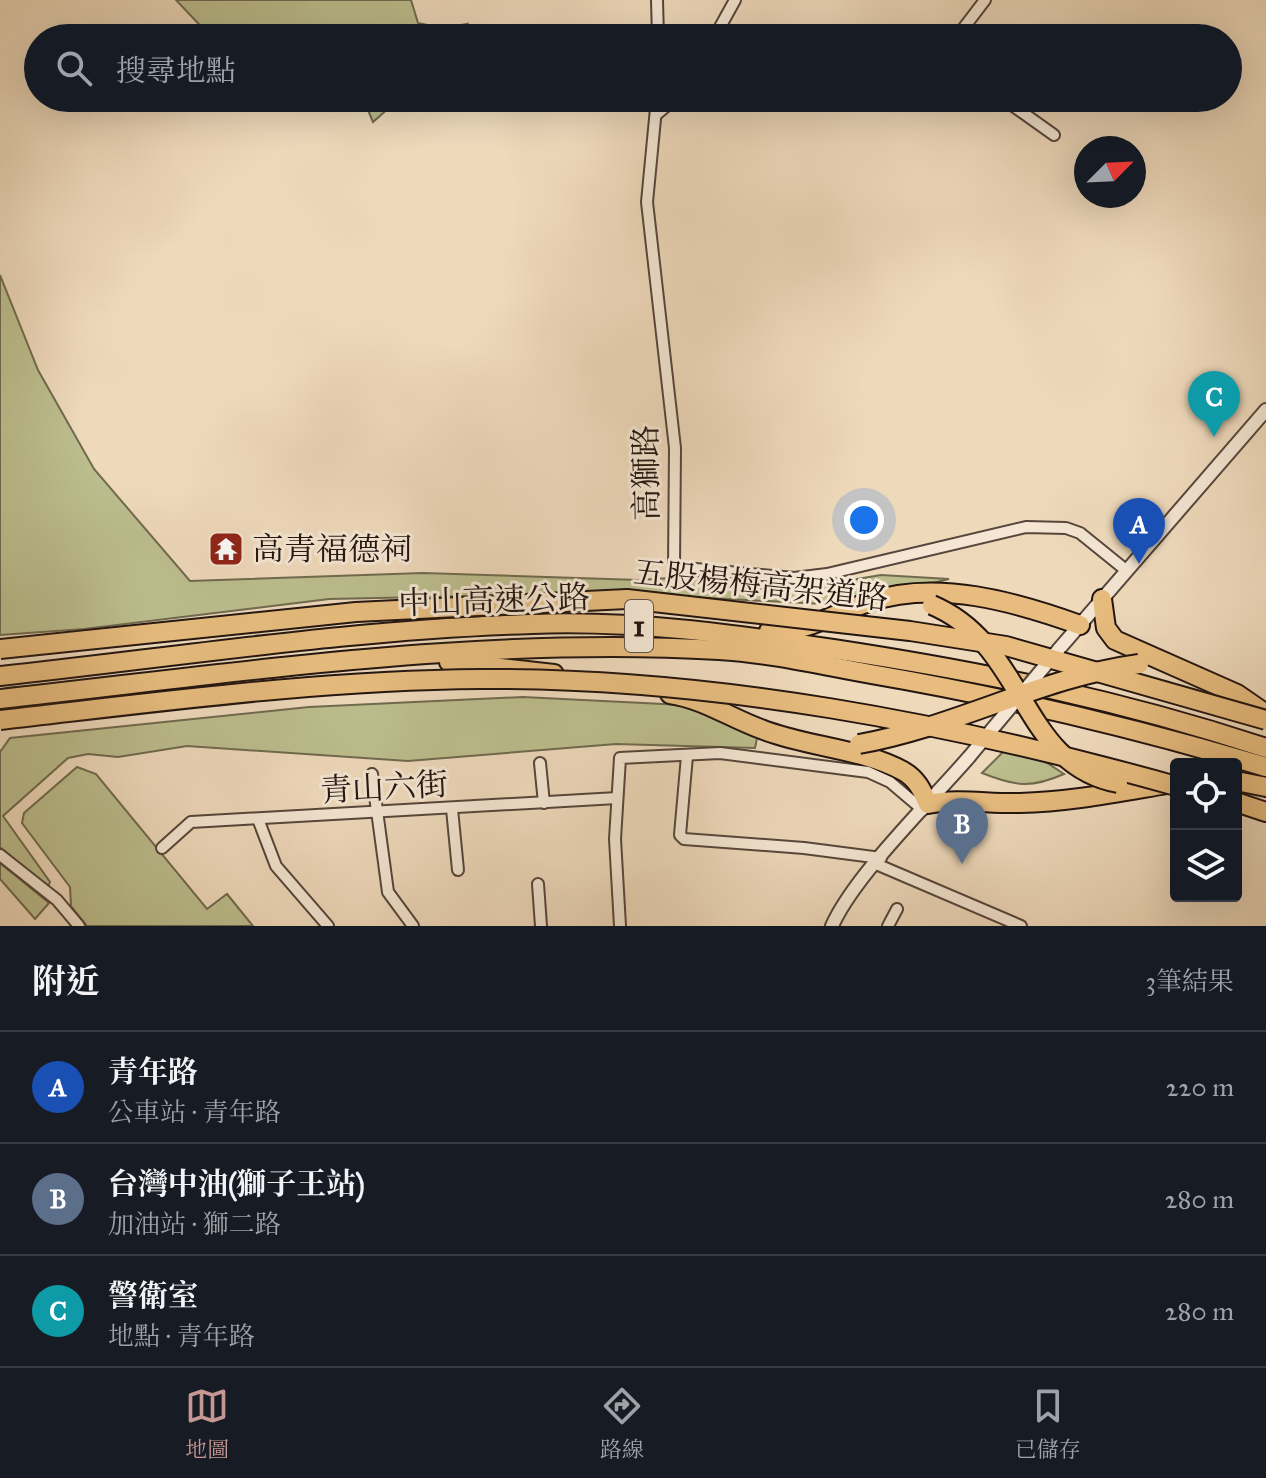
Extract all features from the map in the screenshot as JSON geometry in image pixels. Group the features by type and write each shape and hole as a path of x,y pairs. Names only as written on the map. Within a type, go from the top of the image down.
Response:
{"highway":[{"path":"690,627 798,630 870,602 952,594 1012,601 1080,625"},
{"path":"909,596 948,612 975,633 999,658 1042,734 1068,763 1103,780 1144,787"},
{"name":"五股楊梅高架道路","path":"0,649 356,612 627,599 910,631 1006,646 1266,717"},
{"path":"1102,599 1106,628 1115,640 1237,694 1266,717"},
{"name":"中山高速公路","path":"0,676 407,631 534,623 690,627 972,670 1159,713 1266,748"},
{"name":"中山高速公路","path":"0,699 374,658 536,647 734,652 997,696 1139,729 1266,767"},
{"path":"374,658 549,673 682,696 721,708 759,729 834,748 902,771 919,784 925,807 950,800 1035,802 1170,785"},
{"path":"834,748 931,728 1022,694 1107,668 1139,664 1180,668"},
{"name":"1","path":"0,720 360,685 480,679 628,685 870,715 1081,759 1170,782"},
{"path":"1242,782 1266,787"},
{"path":"1242,804 1266,812"}],"street":[{"path":"657,0 658,24"},
{"path":"722,24 735,0"},
{"path":"967,24 985,0"},
{"path":"1022,112 1054,135"},
{"name":"高獅路","path":"657,114 647,202 675,448 674,567 794,578 827,574 1026,527 1066,528 1080,533 1127,571"},
{"path":"832,926 838,913 879,861 1266,410"},
{"path":"620,926 615,839 620,758 720,753 868,772 890,782 925,807"},
{"path":"687,756 680,835 684,839 804,848 879,861 1021,926"},
{"path":"540,763 544,803"},
{"path":"372,774 388,892 413,926"},
{"name":"青山六街","path":"162,848 191,822 378,814 617,798"},
{"path":"452,809 458,870"},
{"path":"258,819 276,866 328,926"},
{"path":"0,855 57,900 79,926"},
{"path":"538,884 541,926"},
{"path":"888,926 897,909"}],"green space":[{"path":"176,0 411,0 418,23 423,24 199,24"},
{"path":"369,112 384,112 373,122"},
{"path":"0,275 38,370 94,469 190,581 423,573 639,580 702,576 747,589 815,586 881,575 949,579 843,605 612,593 329,599 84,629 0,635"},
{"path":"523,697 683,705 757,738 755,748 616,744 408,761 187,746 118,757 88,754 68,758 3,816 50,882 48,887 0,847 0,752 10,738 309,707"},
{"path":"1004,751 1035,755 1064,774 1023,784 982,773"},
{"path":"77,767 96,774 207,909 227,894 253,926 87,926 71,906 70,887 22,823 24,813"},
{"path":"0,863 49,903 35,919 0,879"}],"place":[{"name":"警衛室","path":"1214,437"},
{"name":"高青福德祠","path":"226,549"},
{"name":"青年路","path":"1139,564"},
{"name":"台灣中油(獅子王站)","path":"962,864"}]}
